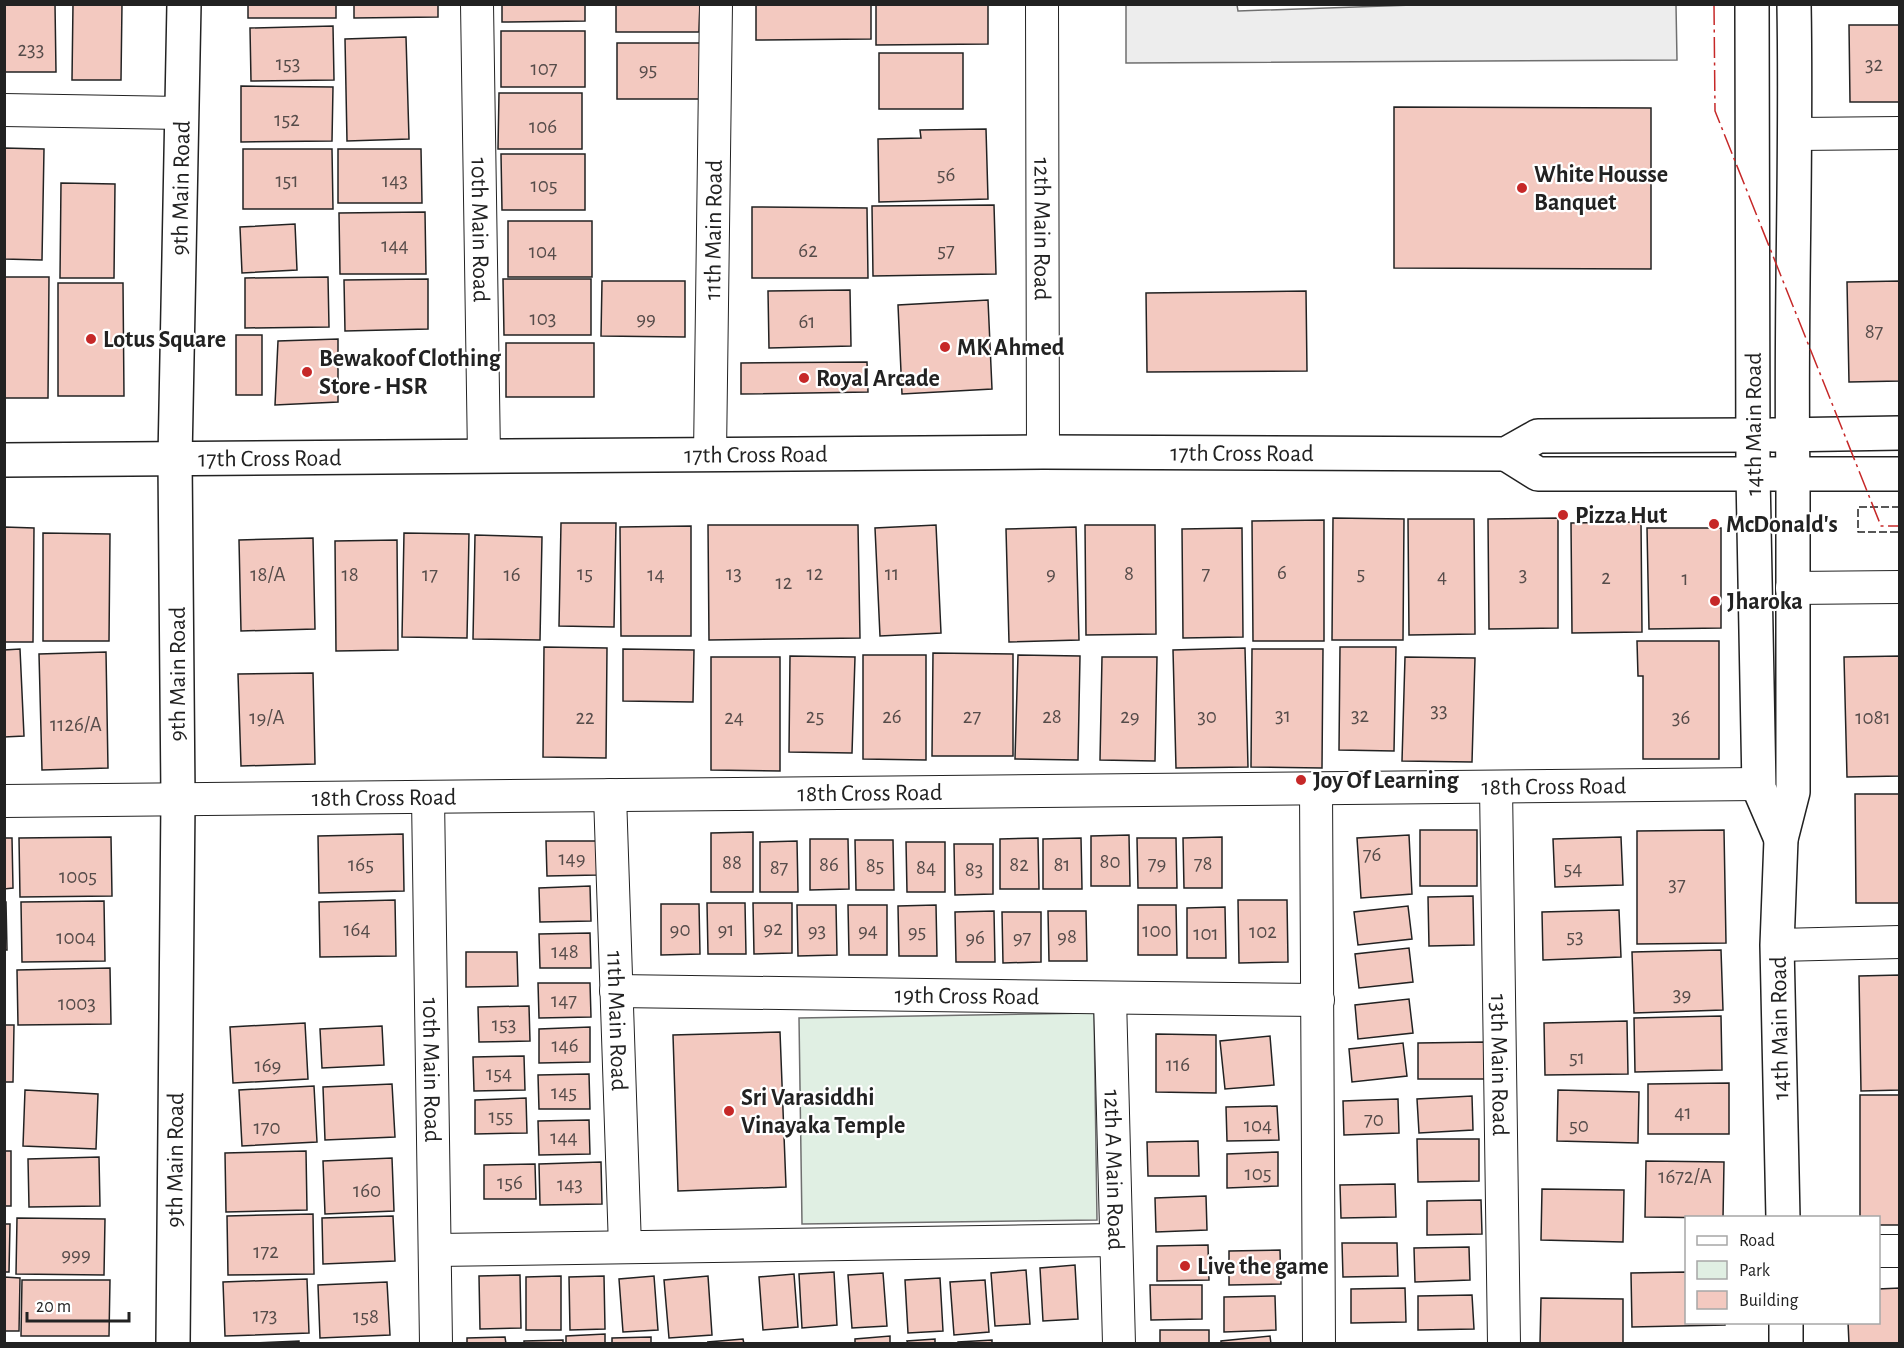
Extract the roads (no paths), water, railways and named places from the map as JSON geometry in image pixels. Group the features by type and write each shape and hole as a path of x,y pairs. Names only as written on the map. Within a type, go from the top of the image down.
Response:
{"street":[{"name":"9th Main Road","path":"172,1344 178,799 175,459 184,4"},
{"name":"10th Main Road","path":"477,4 484,456"},
{"name":"11th Main Road","path":"710,455 716,4"},
{"name":"12th Main Road","path":"1042,4 1043,452"},
{"name":"14th Main Road","path":"1752,4 1753,474 1746,784 1781,839"},
{"name":"14th Main Road","path":"1784,1216 1777,945 1781,839 1793,792 1791,349 1797,134 1794,4"},
{"path":"4,110 182,113"},
{"path":"1797,134 1899,134"},
{"name":"17th Cross Road","path":"4,460 1043,452 1506,454 1538,436 1899,433"},
{"path":"1506,454 1538,474 1899,474"},
{"path":"1792,588 1899,587"},
{"name":"18th Cross Road","path":"4,801 1746,784"},
{"name":"13th Main Road","path":"1496,787 1504,1344"},
{"path":"1316,788 1319,1344"},
{"name":"11th Main Road","path":"610,795 625,1247"},
{"name":"10th Main Road","path":"428,797 436,1344"},
{"path":"1777,945 1899,942"},
{"name":"19th Cross Road","path":"616,991 1318,1000"},
{"name":"12th A Main Road","path":"1110,998 1119,1344"},
{"path":"435,1250 1116,1240"},
{"path":"1880,1251 1899,1251"},
{"path":"1786,1324 1786,1344"}],"place":[{"name":"White Housse Banquet","path":"1522,188"},
{"name":"Lotus Square","path":"91,339"},
{"name":"MK Ahmed","path":"945,347"},
{"name":"Bewakoof Clothing Store - HSR","path":"307,372"},
{"name":"Royal Arcade","path":"804,378"},
{"name":"Pizza Hut","path":"1563,515"},
{"name":"McDonald's","path":"1714,524"},
{"name":"Jharoka","path":"1715,601"},
{"name":"Joy Of Learning","path":"1301,780"},
{"name":"Sri Varasiddhi Vinayaka Temple","path":"729,1111"},
{"name":"Live the game","path":"1185,1266"}]}
